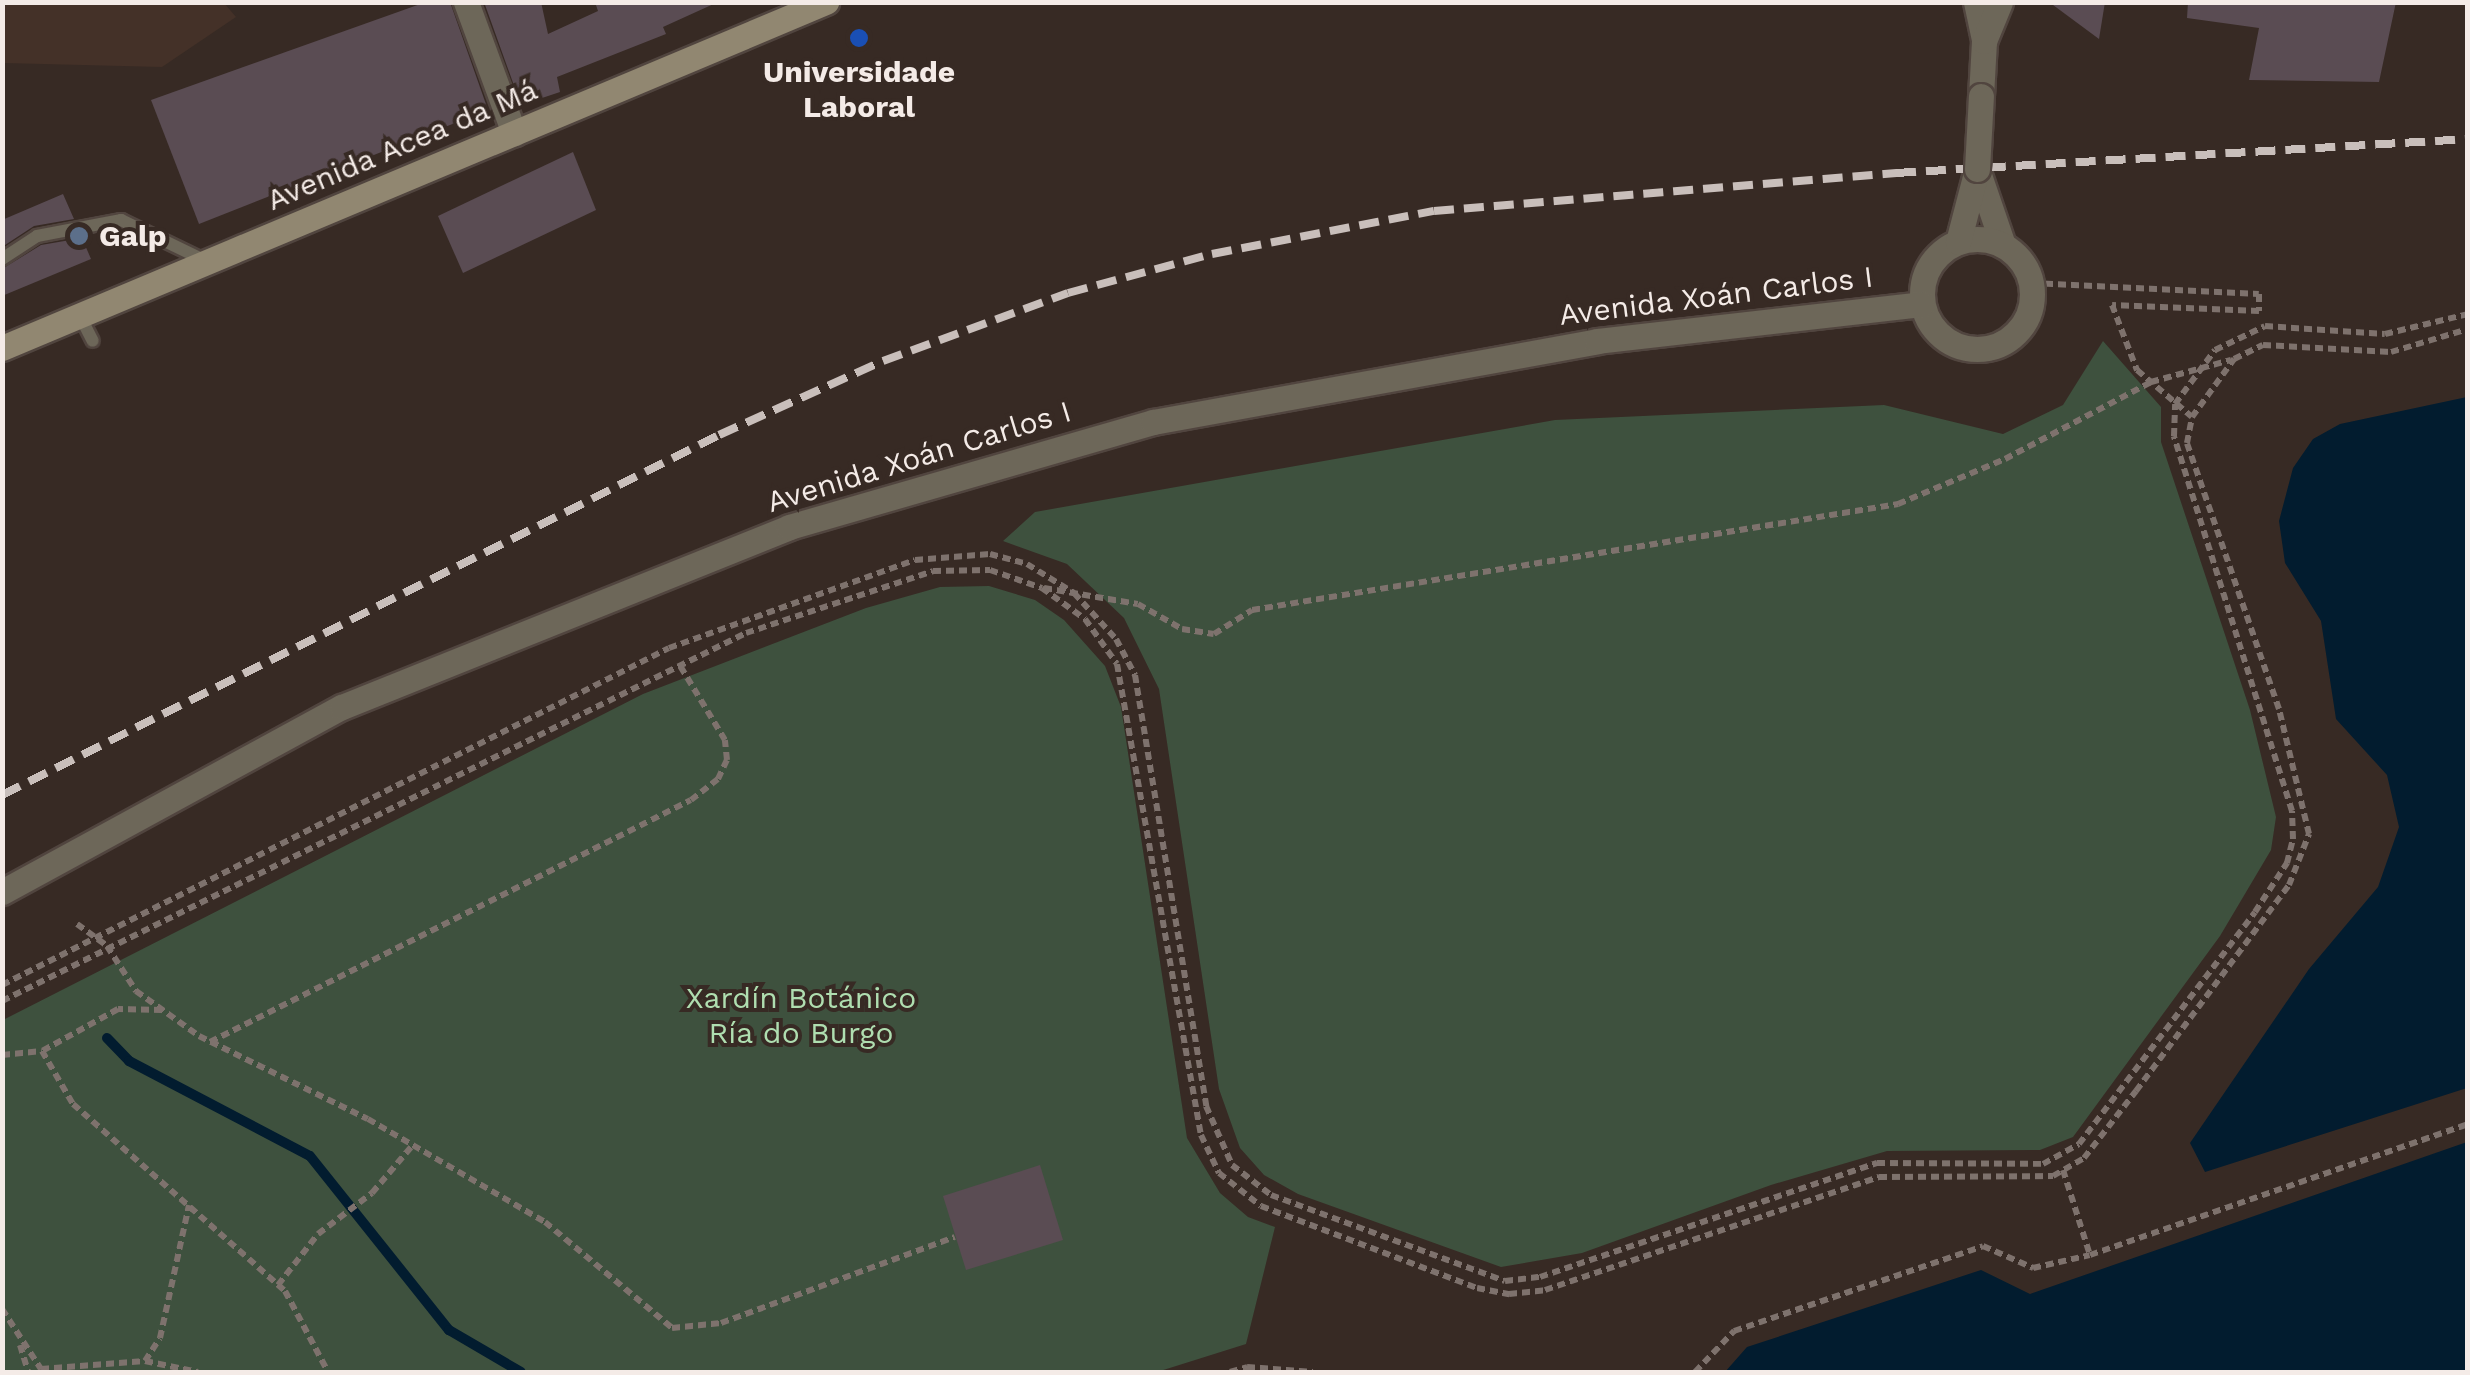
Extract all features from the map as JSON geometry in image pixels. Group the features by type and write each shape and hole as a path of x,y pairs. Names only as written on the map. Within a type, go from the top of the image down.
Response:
{"main road":[{"name":"Avenida Acea da Má","path":"2,348 826,2"}],"street":[{"path":"466,2 514,133"},
{"path":"1976,2 1984,41 1977,170 1958,242 1929,267 1922,304 1928,320 1952,345 1987,349 2018,332 2033,300 2026,267 2003,245 1977,170"},
{"path":"1984,41 2000,2"},
{"path":"1958,242 2003,245"},
{"name":"Avenida Xoán Carlos I","path":"2,892 342,707 789,526 1153,422 1597,341 1922,304"}],"lane":[{"path":"2,259 37,236 122,220 206,261"},
{"path":"79,314 93,342"}],"path":[{"path":"2032,283 2259,294 2259,311 2112,304 2137,370 2192,418"},
{"path":"2,985 669,648 787,602 949,554 1028,564 1074,593 1116,639 1136,675 1206,1106 1232,1165 1271,1195 1505,1281 1540,1277 1877,1163 2043,1164 2062,1158 2255,912 2287,863 2292,811 2174,436 2175,404 2197,368 2240,335 2265,326 2386,334 2468,314"},
{"path":"2,1001 746,633 933,571 990,570 1042,588 1138,604 1182,629 1214,634 1252,610 1898,504 2006,459 2151,382 2234,359 2263,345 2294,342 2391,352 2468,329"},
{"path":"1042,588 1085,619 1117,664 1201,1135 1219,1173 1262,1206 1509,1294 1545,1290 1878,1176 2053,1176 2084,1158 2290,885 2309,834 2280,709 2187,443 2192,418 2234,359"},
{"path":"210,1042 690,800 718,780 727,760 725,740 679,664"},
{"path":"77,924 107,946 136,991 162,1010 210,1042 412,1146 545,1222 672,1328 721,1323 955,1237"},
{"path":"2,1055 42,1052 118,1009 162,1010"},
{"path":"42,1052 73,1104 278,1285 328,1372"},
{"path":"1695,1372 1734,1331 1983,1246 2033,1268 2090,1254 2468,1124"},
{"path":"278,1285 318,1234 348,1215 412,1146"},
{"path":"2063,1170 2090,1254"},
{"path":"146,1361 160,1338 189,1204"},
{"path":"2,1309 41,1369 146,1361 198,1372"},
{"path":"19,1340 28,1372"},
{"path":"1230,1372 1247,1367 1313,1372"}],"shaded area":[{"path":"3,3 224,3 236,17 162,67 3,63"}],"green space":[{"path":"2103,341 2161,407 2161,442 2250,710 2276,817 2271,850 2220,936 2073,1137 2040,1150 1887,1151 1771,1185 1582,1253 1501,1267 1298,1194 1264,1175 1240,1148 1219,1089 1159,689 1124,618 1067,564 1003,541 1035,512 1555,420 1884,405 2003,434 2063,405"},
{"name":"Xardín Botánico Ría do Burgo","path":"989,586 1035,600 1064,620 1105,666 1121,707 1187,1138 1220,1193 1248,1217 1275,1227 1246,1344 1157,1372 3,1372 3,1020 643,694 866,608 940,587"}],"water":[{"path":"2467,397 2467,1088 2205,1172 2190,1143 2309,969 2378,887 2399,827 2387,775 2336,719 2321,621 2285,563 2279,521 2293,468 2313,439 2340,424"},
{"path":"2467,1142 2467,1372 1725,1372 1747,1347 1981,1270 2030,1294"}],"building":[{"path":"426,2 450,2 488,110 199,224 151,100"},
{"path":"484,2 541,2 548,34 598,11 595,2 718,2 663,27 666,34 557,77 560,92 521,105"},
{"path":"2049,2 2105,2 2099,39"},
{"path":"2188,2 2396,2 2379,82 2249,80 2259,28 2187,18"},
{"path":"573,152 596,210 463,273 438,216"},
{"path":"63,194 74,219 34,226 2,247 2,220"},
{"path":"82,238 91,259 2,296 2,269 41,245"},
{"path":"1040,1165 1063,1240 966,1270 943,1196"}],"waterway":[{"path":"107,1038 129,1061 310,1156 449,1330 521,1372"}],"railway":[{"path":"2,795 719,435 883,361 1068,293 1212,254 1434,211 1896,173 2468,139"}],"place":[{"name":"Universidade Laboral","path":"859,38"},
{"name":"Galp","path":"79,236"}]}
